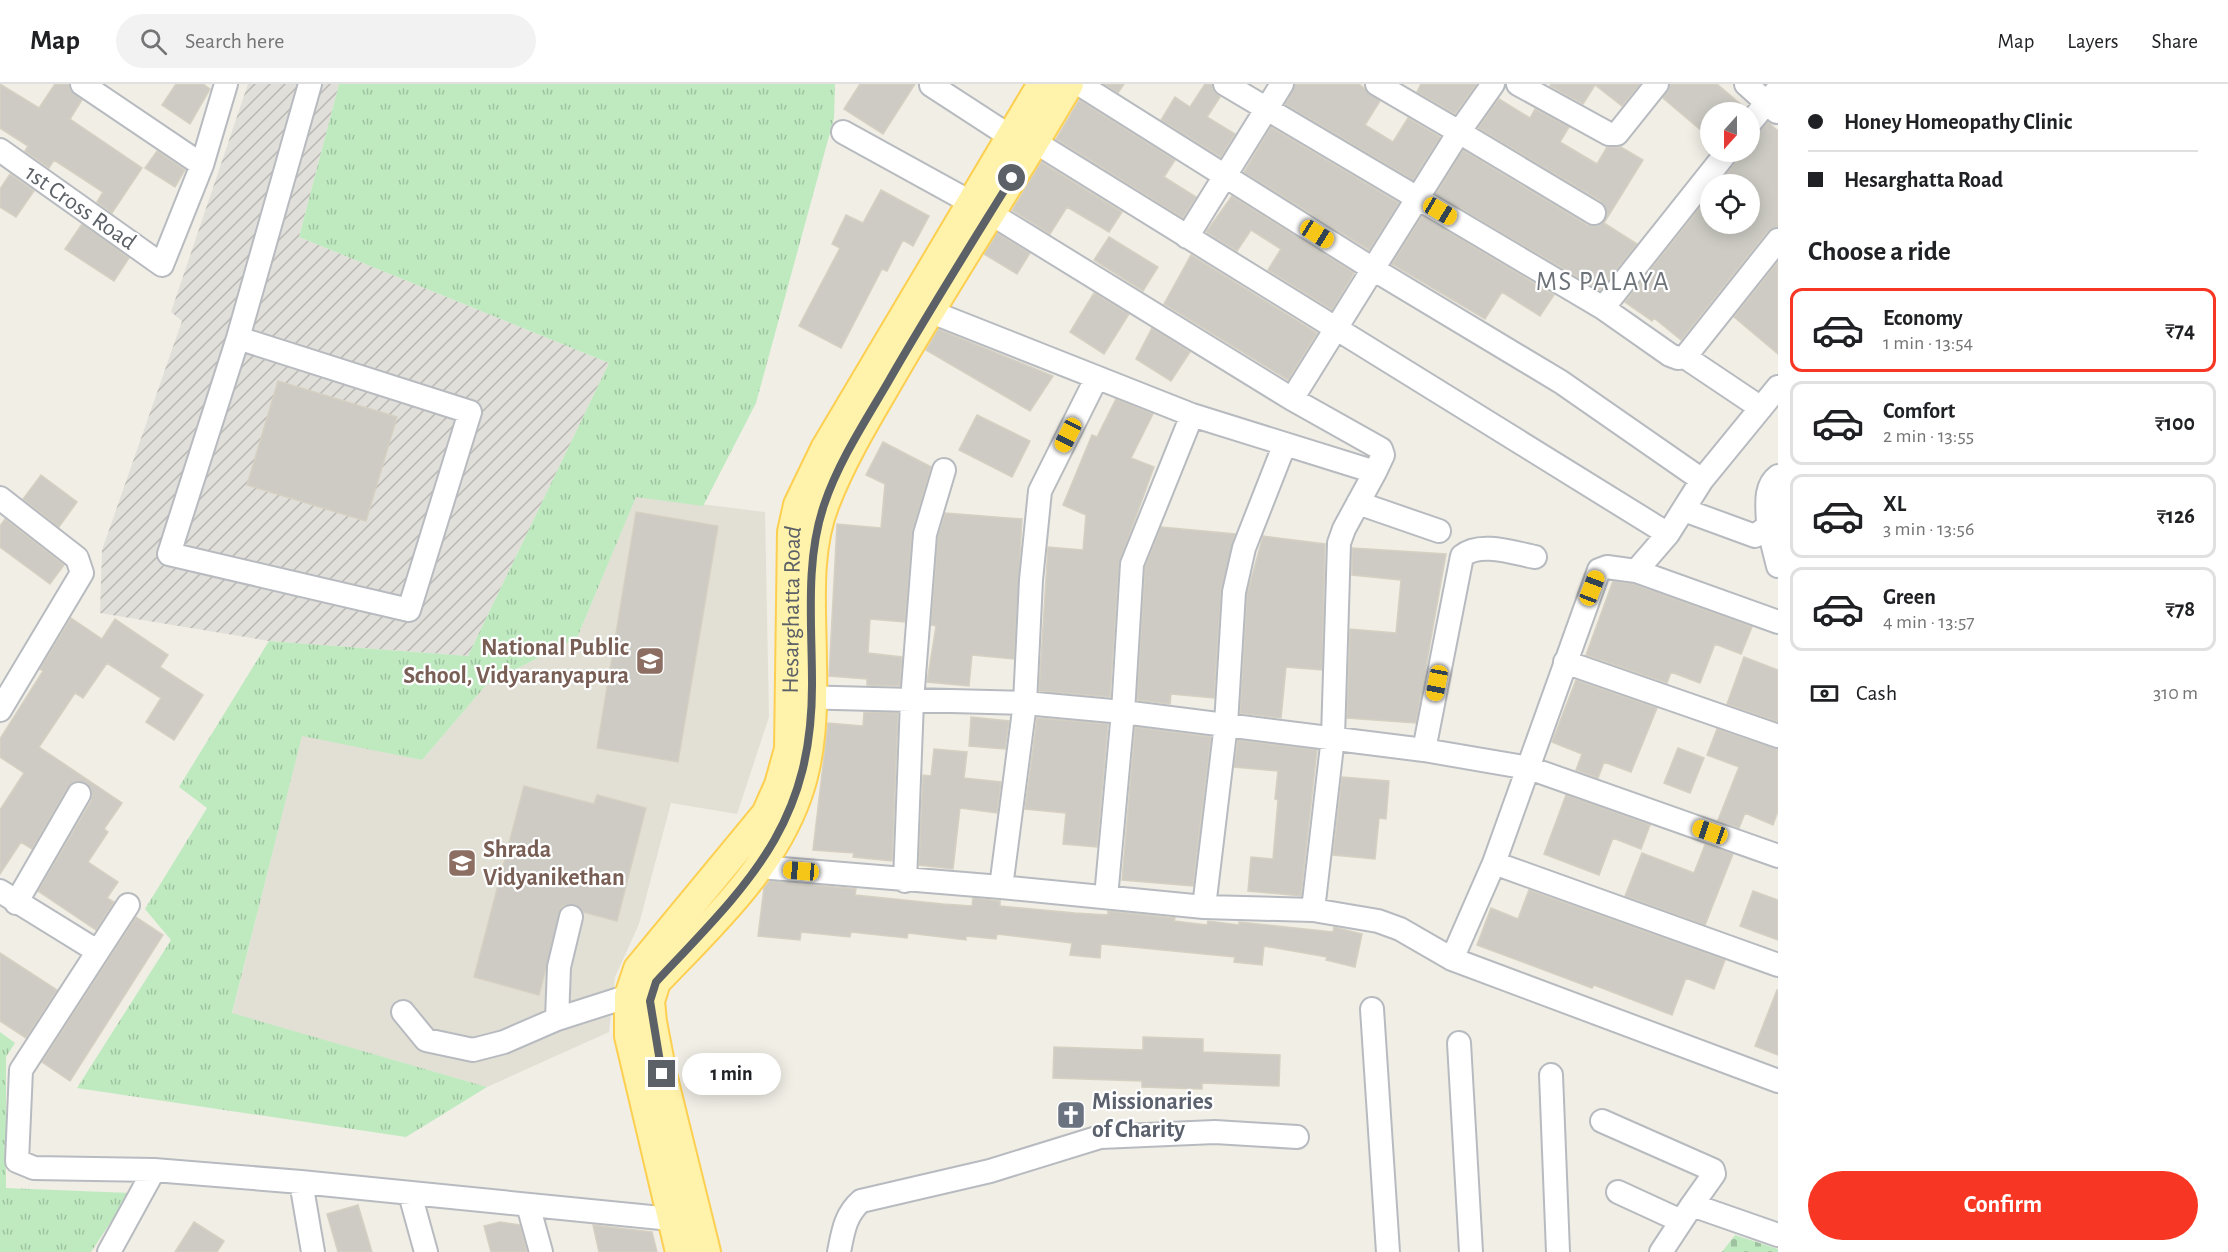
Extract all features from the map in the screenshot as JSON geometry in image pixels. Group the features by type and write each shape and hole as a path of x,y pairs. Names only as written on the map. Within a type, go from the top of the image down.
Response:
{"main road":[{"name":"Hesarghatta Road","path":"1023,140 1042,84"},
{"name":"Hesarghatta Road","path":"680,1252 684,1218 652,1023 651,991 656,982 759,867 780,834 797,796 808,752 802,698 792,532 798,505 825,449 1023,140 1070,84"},
{"name":"Hesarghatta Road","path":"706,1252 684,1218 629,1036 628,996 638,969 766,814 779,785 802,698 814,548 824,503 854,440 929,311 980,208"}],"street":[{"path":"82,84 202,165 226,84"},
{"path":"238,338 470,412 409,610 169,554 238,338 310,84"},
{"path":"1079,84 1374,269 1561,382 1702,480"},
{"path":"1225,84 1603,308 1670,355 1678,358 1685,357 1761,408"},
{"path":"1187,237 1282,84"},
{"path":"1377,84 1594,213"},
{"path":"1292,399 1459,132 1493,84"},
{"path":"1518,84 1601,131 1617,134 1657,84"},
{"path":"1746,84 1774,102 1760,114"},
{"path":"931,85 1187,237 1668,534"},
{"path":"843,132 980,208 1292,399 1381,450 1383,455 1344,528 1339,543 1333,737 1313,910"},
{"name":"1st Cross Road","path":"0,150 162,265 202,165"},
{"path":"1603,308 1719,162"},
{"path":"1685,357 1778,240"},
{"path":"929,311 1191,415 1284,446 1375,472"},
{"path":"1001,887 1025,703 1031,580 1040,491 1096,379"},
{"path":"1636,571 1668,534 1702,480 1778,387"},
{"path":"1106,897 1123,712 1132,564 1191,415"},
{"path":"1204,907 1226,724 1234,592 1244,548 1284,446"},
{"path":"905,881 912,700 926,534 945,470"},
{"path":"1778,476 1771,482 1768,491 1768,526 1778,566"},
{"path":"0,498 77,558 82,573 0,710"},
{"path":"1358,503 1438,531"},
{"path":"1684,510 1755,536 1768,526"},
{"path":"1425,750 1462,556 1470,549 1489,549 1536,557"},
{"path":"1452,959 1494,863 1599,570 1607,567 1636,571 1778,622"},
{"path":"1565,662 1778,736"},
{"path":"802,698 1025,703 1226,724 1425,750 1529,768 1778,856"},
{"path":"79,794 8,897 97,951"},
{"path":"1494,863 1778,965"},
{"path":"759,867 1204,907 1313,910 1389,924 1452,959 1778,1082"},
{"path":"128,905 21,1070 17,1161 34,1168 154,1170 684,1218"},
{"path":"557,1019 559,967 571,917"},
{"path":"403,1012 426,1040 473,1050 504,1042 557,1019 628,996"},
{"path":"1372,1009 1388,1252"},
{"path":"1459,1043 1471,1252"},
{"path":"1551,1075 1558,1252"},
{"path":"1602,1121 1713,1170 1714,1174 1661,1252"},
{"path":"839,1252 851,1209 861,1201 990,1171 1100,1137 1215,1132 1297,1137"},
{"path":"109,1252 154,1170"},
{"path":"301,1182 313,1252"},
{"path":"1618,1192 1687,1213 1778,1235"},
{"path":"410,1194 426,1252"},
{"path":"528,1205 541,1252"}],"shaded area":[{"path":"248,84 339,84 299,237 609,363 468,656 269,641 100,613 102,550 182,321 171,312"},
{"name":"Shrada Vidyanikethan","path":"636,496 765,512 769,717 737,814 671,803 639,924 615,977 609,1032 487,1087 232,1014 302,735 422,760 487,684 577,638"}],"green space":[{"path":"339,84 835,84 834,118 756,403 703,506 636,497 577,638 487,684 422,760 302,736 232,1013 487,1087 406,1137 77,1088 171,940 145,909 207,808 179,787 269,641 468,656 609,363 299,237"},
{"path":"0,1032 15,1043 6,1057 6,1188 130,1193 91,1252 0,1252"},
{"path":"1735,1235 1778,1249 1778,1252 1722,1252"}],"building":[{"path":"0,84 39,108 55,84 69,84 70,90 82,100 70,119 142,168 112,213 97,202 103,192 54,160 49,168 25,151 28,146 0,128"},
{"path":"176,84 203,84 210,89 190,124 162,105"},
{"path":"860,84 915,84 883,134 844,109"},
{"path":"1104,84 1124,84 1118,93"},
{"path":"1205,84 1212,84 1214,91 1220,97 1207,117 1235,134 1221,157 1161,120 1175,97 1190,107"},
{"path":"1295,84 1359,84 1380,101 1365,125 1393,142 1408,118 1440,137 1413,180 1285,104"},
{"path":"1421,84 1476,85 1455,114 1417,92"},
{"path":"1551,84 1640,84 1622,106 1595,85 1583,104 1550,86"},
{"path":"1670,84 1717,84 1738,102 1700,102 1700,129 1663,98"},
{"path":"1499,99 1530,118 1535,109 1569,127 1560,142 1597,164 1607,147 1621,147 1643,160 1604,223 1637,244 1600,290 1436,194 1463,150 1587,225 1594,226 1605,220 1607,213 1601,201 1478,128"},
{"path":"1079,100 1175,160 1164,177 1196,197 1183,218 1056,139"},
{"path":"1768,122 1778,131 1778,227 1767,232 1681,340 1654,318 1652,321 1625,302 1700,208 1700,234 1760,234 1760,174 1726,174 1736,162 1760,162 1760,130"},
{"path":"1271,127 1399,203 1369,250 1244,172"},
{"path":"157,151 185,170 175,187 145,168"},
{"path":"1041,162 1122,212 1109,232 1067,207 1050,234 1012,210"},
{"path":"10,174 34,191 16,217 0,207 0,189"},
{"path":"881,190 929,216 913,246 903,240 887,271 882,269 841,348 799,326 840,248 832,244 846,215 863,223"},
{"path":"1232,196 1354,273 1332,310 1268,270 1281,249 1251,230 1237,251 1206,232"},
{"path":"1422,216 1554,295 1540,316 1502,292 1485,319 1392,264"},
{"path":"82,224 129,258 114,281 65,249"},
{"path":"997,233 1030,253 1017,274 984,254"},
{"path":"1109,237 1158,267 1143,291 1094,260"},
{"path":"1191,255 1317,333 1288,380 1164,304"},
{"path":"1778,262 1778,354 1734,317"},
{"path":"1094,293 1129,314 1104,354 1070,332"},
{"path":"1152,328 1190,352 1171,381 1136,359"},
{"path":"938,329 1053,376 1030,411 926,350"},
{"path":"278,381 397,417 366,521 247,485"},
{"path":"1116,399 1153,414 1131,458 1154,467 1119,563 1110,697 1039,691 1048,547 1083,550 1086,515 1063,505 1092,435 1097,437"},
{"path":"977,415 1030,441 1012,477 959,450"},
{"path":"883,442 931,467 912,533 905,622 870,619 868,653 902,657 900,686 867,685 867,679 829,676 837,524 881,528 885,484 866,475"},
{"path":"41,475 77,502 59,527 23,499"},
{"path":"636,512 718,526 678,762 597,748"},
{"path":"945,513 1022,519 1014,659 972,655 969,686 927,682 936,626 931,625 938,536"},
{"path":"5,519 64,565 50,584 0,547 0,526"},
{"path":"1161,527 1235,534 1221,591 1214,698 1171,694 1170,704 1137,700 1145,567"},
{"path":"1263,536 1325,544 1322,670 1286,667 1281,718 1240,713 1247,594"},
{"path":"1352,548 1446,554 1416,723 1347,718 1350,629 1396,633 1401,580 1352,575"},
{"path":"1613,581 1633,584 1752,627 1741,654 1715,644 1700,683 1671,672 1667,683 1586,655"},
{"path":"71,618 102,639 115,619 168,655 160,667 203,695 174,740 146,722 161,698 107,663 83,698 75,693 39,747 122,803 104,829 108,832 88,862 118,882 107,898 114,902 96,930 38,891 91,801 92,793 86,783 78,781 68,787 32,849 21,842 0,874 0,810 24,773 0,757 0,739 43,671 40,669"},
{"path":"1744,657 1778,670 1778,722 1727,704"},
{"path":"1576,680 1657,708 1631,772 1604,762 1598,778 1576,770 1582,754 1552,742"},
{"path":"864,712 898,713 892,861 853,857 854,853 813,850 828,723 863,726"},
{"path":"971,717 1009,721 1005,749 969,746"},
{"path":"1037,718 1108,724 1097,847 1063,844 1066,813 1025,809"},
{"path":"1135,727 1211,737 1193,886 1122,880"},
{"path":"1717,729 1778,749 1778,811 1773,825 1745,813 1739,828 1718,820 1739,767 1707,755"},
{"path":"1238,740 1317,750 1301,896 1248,891 1251,857 1273,859 1278,771 1234,767"},
{"path":"1678,748 1704,758 1690,793 1664,783"},
{"path":"934,749 967,752 964,778 1001,782 997,813 960,808 953,869 919,865 923,775 931,776"},
{"path":"1342,777 1389,781 1386,819 1379,818 1375,859 1333,855"},
{"path":"524,786 594,804 597,795 646,808 617,921 583,912 575,904 562,906 539,995 474,977"},
{"path":"1566,795 1650,825 1641,849 1613,838 1599,875 1544,854"},
{"path":"1705,845 1733,854 1705,925 1625,896 1642,853 1694,873"},
{"path":"769,881 856,889 855,895 943,904 972,906 973,898 1000,901 1000,906 1075,913 1108,915 1108,911 1175,918 1174,921 1207,925 1208,921 1239,925 1239,922 1333,932 1334,927 1362,934 1355,967 1326,960 1327,957 1264,946 1262,965 1234,962 1235,957 1101,944 1100,958 1070,955 1072,943 997,934 996,939 966,936 966,940 908,933 907,938 851,932 850,937 801,932 800,940 758,936 764,888"},
{"path":"1529,890 1725,960 1714,989 1686,978 1672,1015 1594,985 1592,988 1477,945 1491,908 1518,919"},
{"path":"1753,891 1778,900 1778,940 1740,926"},
{"path":"136,917 163,935 70,1081 42,1062"},
{"path":"0,953 57,990 26,1038 0,1021"},
{"path":"1778,990 1778,1055 1755,1046"},
{"path":"1143,1037 1203,1039 1203,1052 1280,1055 1279,1086 1202,1083 1202,1089 1142,1087 1142,1081 1053,1078 1054,1047 1143,1050"},
{"path":"358,1205 372,1252 338,1252 327,1214"},
{"path":"194,1222 224,1241 217,1252 175,1252"},
{"path":"500,1222 520,1225 527,1252 491,1252 484,1226"},
{"path":"593,1225 652,1232 657,1252 599,1252"}],"place":[{"name":"National Public School, Vidyaranyapura","path":"650,661"},
{"name":"Shrada Vidyanikethan","path":"462,863"},
{"name":"Missionaries of Charity","path":"1071,1115"}],"district":[{"name":"MS PALAYA","path":"1603,281"}],"route":[{"path":"662,1074 652,1023 651,991 656,982 759,867 780,834 797,796 808,752 813,699 814,537 824,503 854,440 929,311 1012,178"}]}
